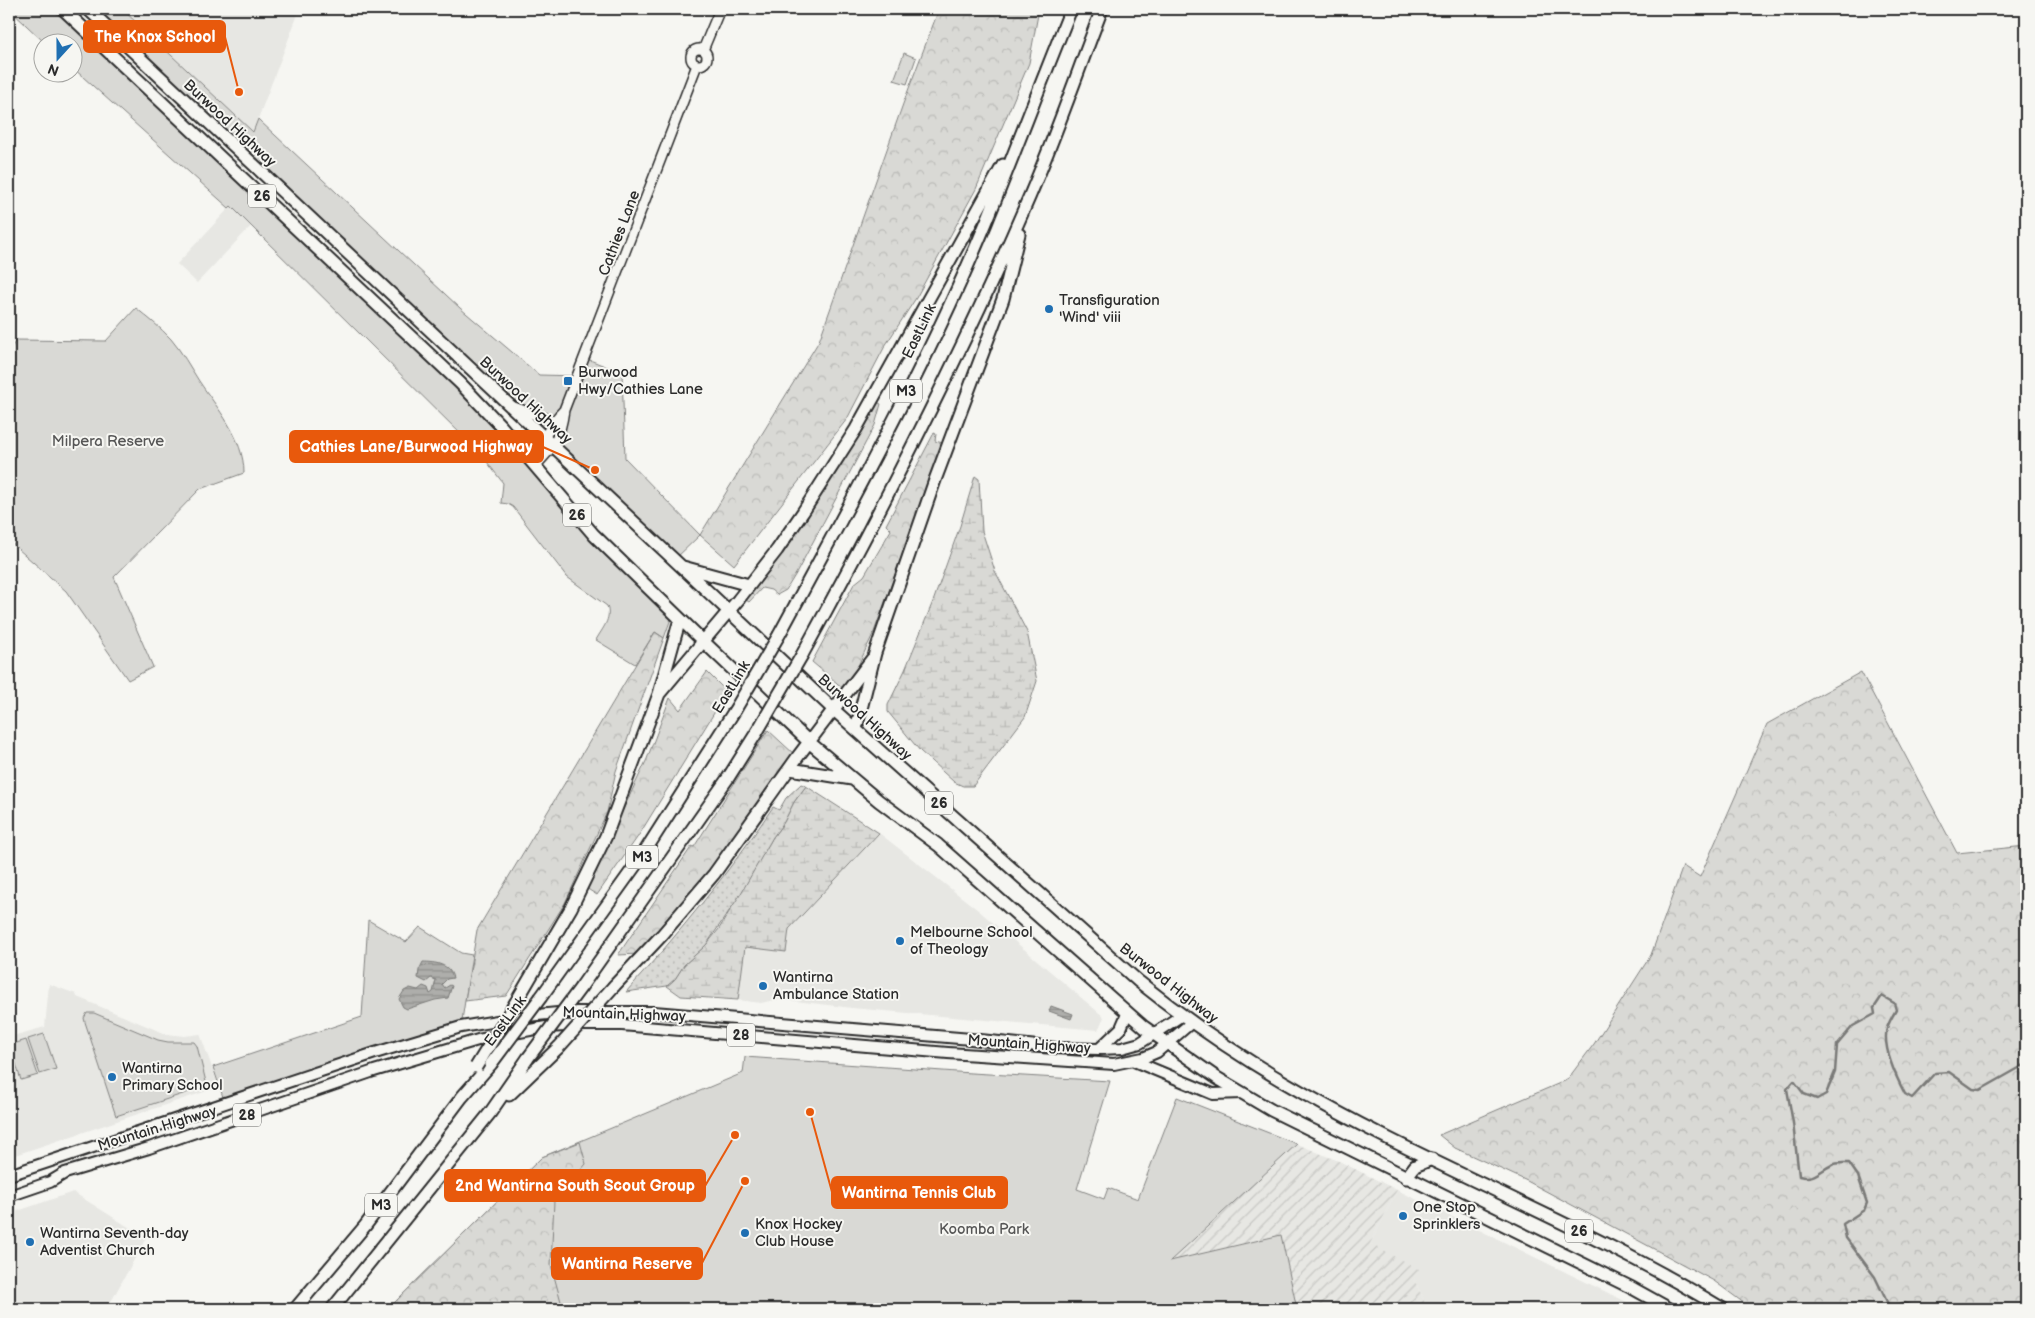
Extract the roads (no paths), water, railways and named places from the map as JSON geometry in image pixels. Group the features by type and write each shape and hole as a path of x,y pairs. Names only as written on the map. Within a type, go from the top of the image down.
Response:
{"highway":[{"name":"Burwood Highway","path":"64,9 460,383 501,426 594,536 809,742 945,851 1128,1014 1167,1045 1242,1093 1406,1178 1589,1266 1670,1309"},
{"name":"Burwood Highway","path":"88,9 834,710 1138,981 1187,1019 1283,1082 1334,1110 1600,1241 1662,1273 1724,1309"},
{"name":"EastLink","path":"295,1309 365,1226 462,1097 491,1064 542,997 640,859 735,710 832,538 922,360 986,223 1071,9"},
{"name":"M3","path":"332,1309 490,1113 728,778 757,732 802,655 867,536 917,438 1025,208 1102,9"},
{"path":"660,694 749,585 803,512 856,429 990,186 1018,140"},
{"path":"856,729 875,653 935,480 1002,299 1025,208"},
{"path":"460,383 471,369"},
{"path":"680,566 749,585"},
{"path":"462,1097 476,1067 571,908 606,836 660,694 680,619"},
{"path":"490,1113 559,1047 662,935 714,874 875,653"},
{"path":"790,769 853,779"},
{"path":"1406,1178 1415,1166 1432,1159"}],"main road":[{"name":"Mountain Highway","path":"9,1176 375,1053 461,1027 527,1016 600,1011 695,1014 1056,1048 1099,1049 1128,1047 1187,1019"},
{"path":"1099,1049 1121,1028 1128,1014"},
{"name":"Mountain Highway","path":"9,1196 50,1182 65,1173 149,1148 374,1071 499,1034 546,1027 585,1025 682,1030 1097,1064 1134,1061 1148,1057 1167,1045 1187,1019"},
{"path":"948,1053 950,1037"},
{"path":"374,1071 375,1053"},
{"path":"1134,1061 1213,1094 1242,1093"},
{"path":"235,1100 241,1117"}],"street":[{"name":"Cathies Lane","path":"535,466 554,447 562,426 564,410 698,65 692,60 692,55 696,50 703,50 720,9"},
{"path":"509,405 553,421"},
{"name":"Cathies Lane","path":"535,466 543,437 553,421 564,410"}],"waterway":[{"path":"1912,1309 1913,1306 1903,1303 1890,1308 1875,1277 1846,1238 1843,1224 1864,1210 1867,1203 1858,1176 1849,1163 1834,1164 1813,1176 1799,1176 1787,1089 1794,1081 1804,1094 1817,1099 1826,1094 1835,1072 1837,1045 1853,1026 1875,1014 1874,1008 1882,996 1894,1003 1896,1010 1887,1028 1886,1044 1888,1053 1905,1094 1912,1098 1935,1073 1949,1072 1973,1089 1980,1090 2026,1064"}],"place":[{"name":"The Knox School","path":"239,92"},
{"name":"Transfiguration 'Wind' viii","path":"1049,309"},
{"name":"Burwood Hwy/Cathies Lane","path":"568,381"},
{"name":"Cathies Lane/Burwood Highway","path":"595,470"},
{"name":"Melbourne School of Theology","path":"900,941"},
{"name":"Wantirna Ambulance Station","path":"763,986"},
{"name":"Wantirna Primary School","path":"112,1077"},
{"name":"Wantirna Tennis Club","path":"810,1112"},
{"name":"2nd Wantirna South Scout Group","path":"735,1135"},
{"name":"Wantirna Reserve","path":"745,1181"},
{"name":"One Stop Sprinklers","path":"1403,1216"},
{"name":"Knox Hockey Club House","path":"745,1233"},
{"name":"Wantirna Seventh-day Adventist Church","path":"30,1242"}],"park label":[{"name":"Milpera Reserve","path":"108,441"},
{"name":"Koomba Park","path":"984,1229"}]}
